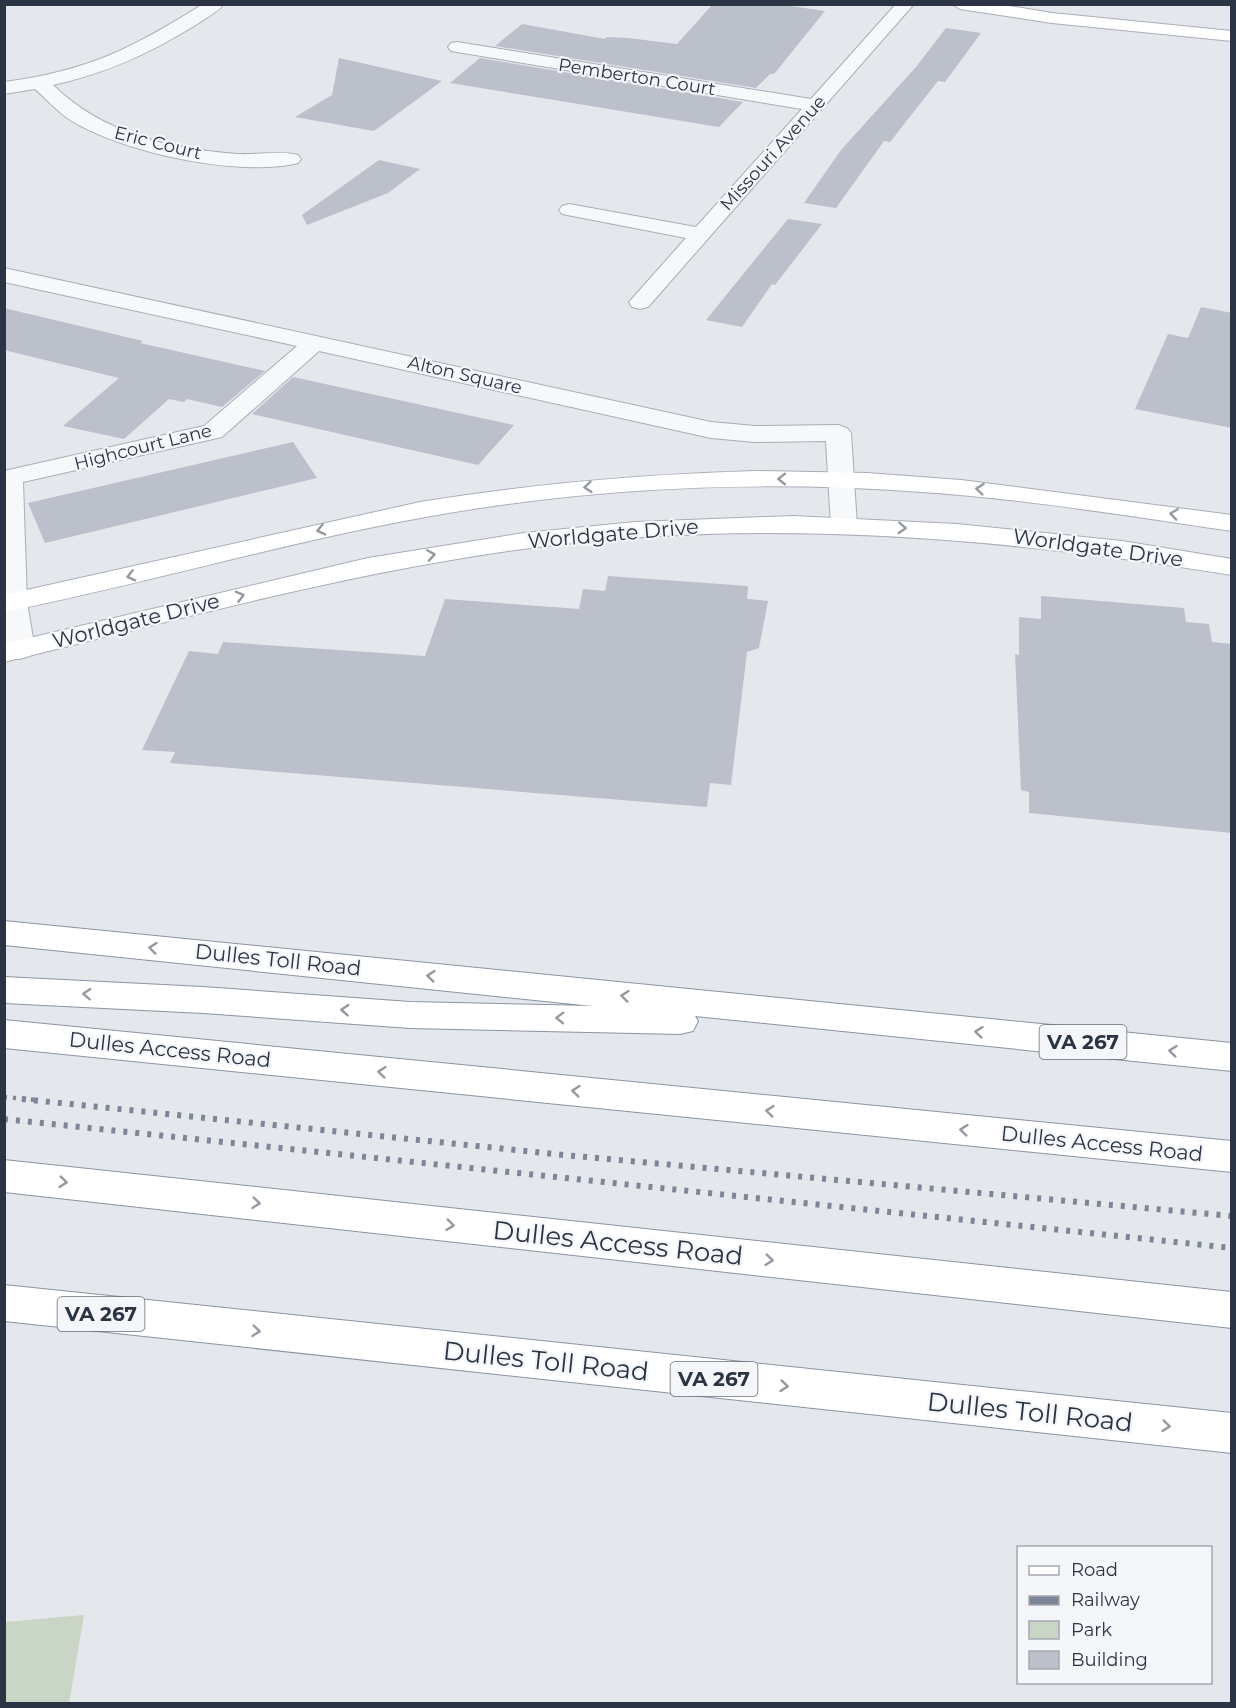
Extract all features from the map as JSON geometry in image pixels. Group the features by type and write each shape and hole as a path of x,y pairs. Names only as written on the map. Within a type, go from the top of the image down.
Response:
{"main road":[{"path":"960,4 1052,18 1232,36"},
{"path":"1052,18 1115,33 1232,50"},
{"name":"Worldgate Drive","path":"9,603 378,517 480,500 642,483 841,480 922,484 1023,494 1232,523"},
{"name":"Worldgate Drive","path":"12,651 319,576 483,547 582,534 686,526 844,525 1042,539 1232,567"},
{"name":"Dulles Toll Road","path":"4,933 1232,1057"},
{"path":"4,990 203,1000 410,1015 934,1027"},
{"name":"Dulles Access Road","path":"4,1034 1232,1157"},
{"name":"Dulles Access Road","path":"4,1176 1232,1310"},
{"name":"Dulles Toll Road","path":"4,1304 1232,1433"}],"street":[{"path":"4,88 87,71 122,58 216,4"},
{"name":"Missouri Avenue","path":"640,302 906,4"},
{"name":"Pemberton Court","path":"457,47 816,106"},
{"name":"Eric Court","path":"39,82 79,117 126,137 227,160 258,162 291,159"},
{"path":"569,210 700,234"},
{"name":"Alton Square","path":"4,275 711,430 755,434 838,433 844,525"},
{"name":"Highcourt Lane","path":"12,651 7,479 213,432 316,342"}],"green space":[{"path":"84,1615 69,1703 5,1703 5,1622"}],"building":[{"path":"713,4 777,4 825,11 774,74 770,74 756,88 495,46 522,24 605,39 607,37 628,38 677,44"},
{"path":"946,28 981,33 945,82 938,81 890,142 884,141 836,208 804,203 841,150 916,67"},
{"path":"339,58 442,81 374,131 295,117 332,95"},
{"path":"480,58 743,102 719,127 450,83"},
{"path":"379,160 420,169 388,193 307,225 302,215"},
{"path":"788,219 822,224 775,285 772,284 742,327 706,320"},
{"path":"1201,307 1232,313 1232,428 1135,409 1168,334 1188,338"},
{"path":"4,308 143,341 140,343 265,371 222,407 187,399 184,402 169,399 124,439 63,426 119,378 4,350"},
{"path":"293,377 514,425 478,465 252,414"},
{"path":"293,442 317,478 45,543 28,503"},
{"path":"608,576 748,586 747,599 768,601 759,648 747,652 731,785 710,783 707,807 170,763 175,752 142,750 189,651 218,654 223,642 425,656 445,599 579,609 583,589 605,591"},
{"path":"1041,596 1184,608 1186,622 1209,624 1212,642 1232,644 1232,833 1029,813 1029,792 1021,790 1015,654 1019,655 1019,617 1041,619"}],"railway":[{"path":"4,1097 36,1100"},
{"path":"22,1099 564,1155 1232,1216"},
{"path":"4,1119 1232,1248"}]}
